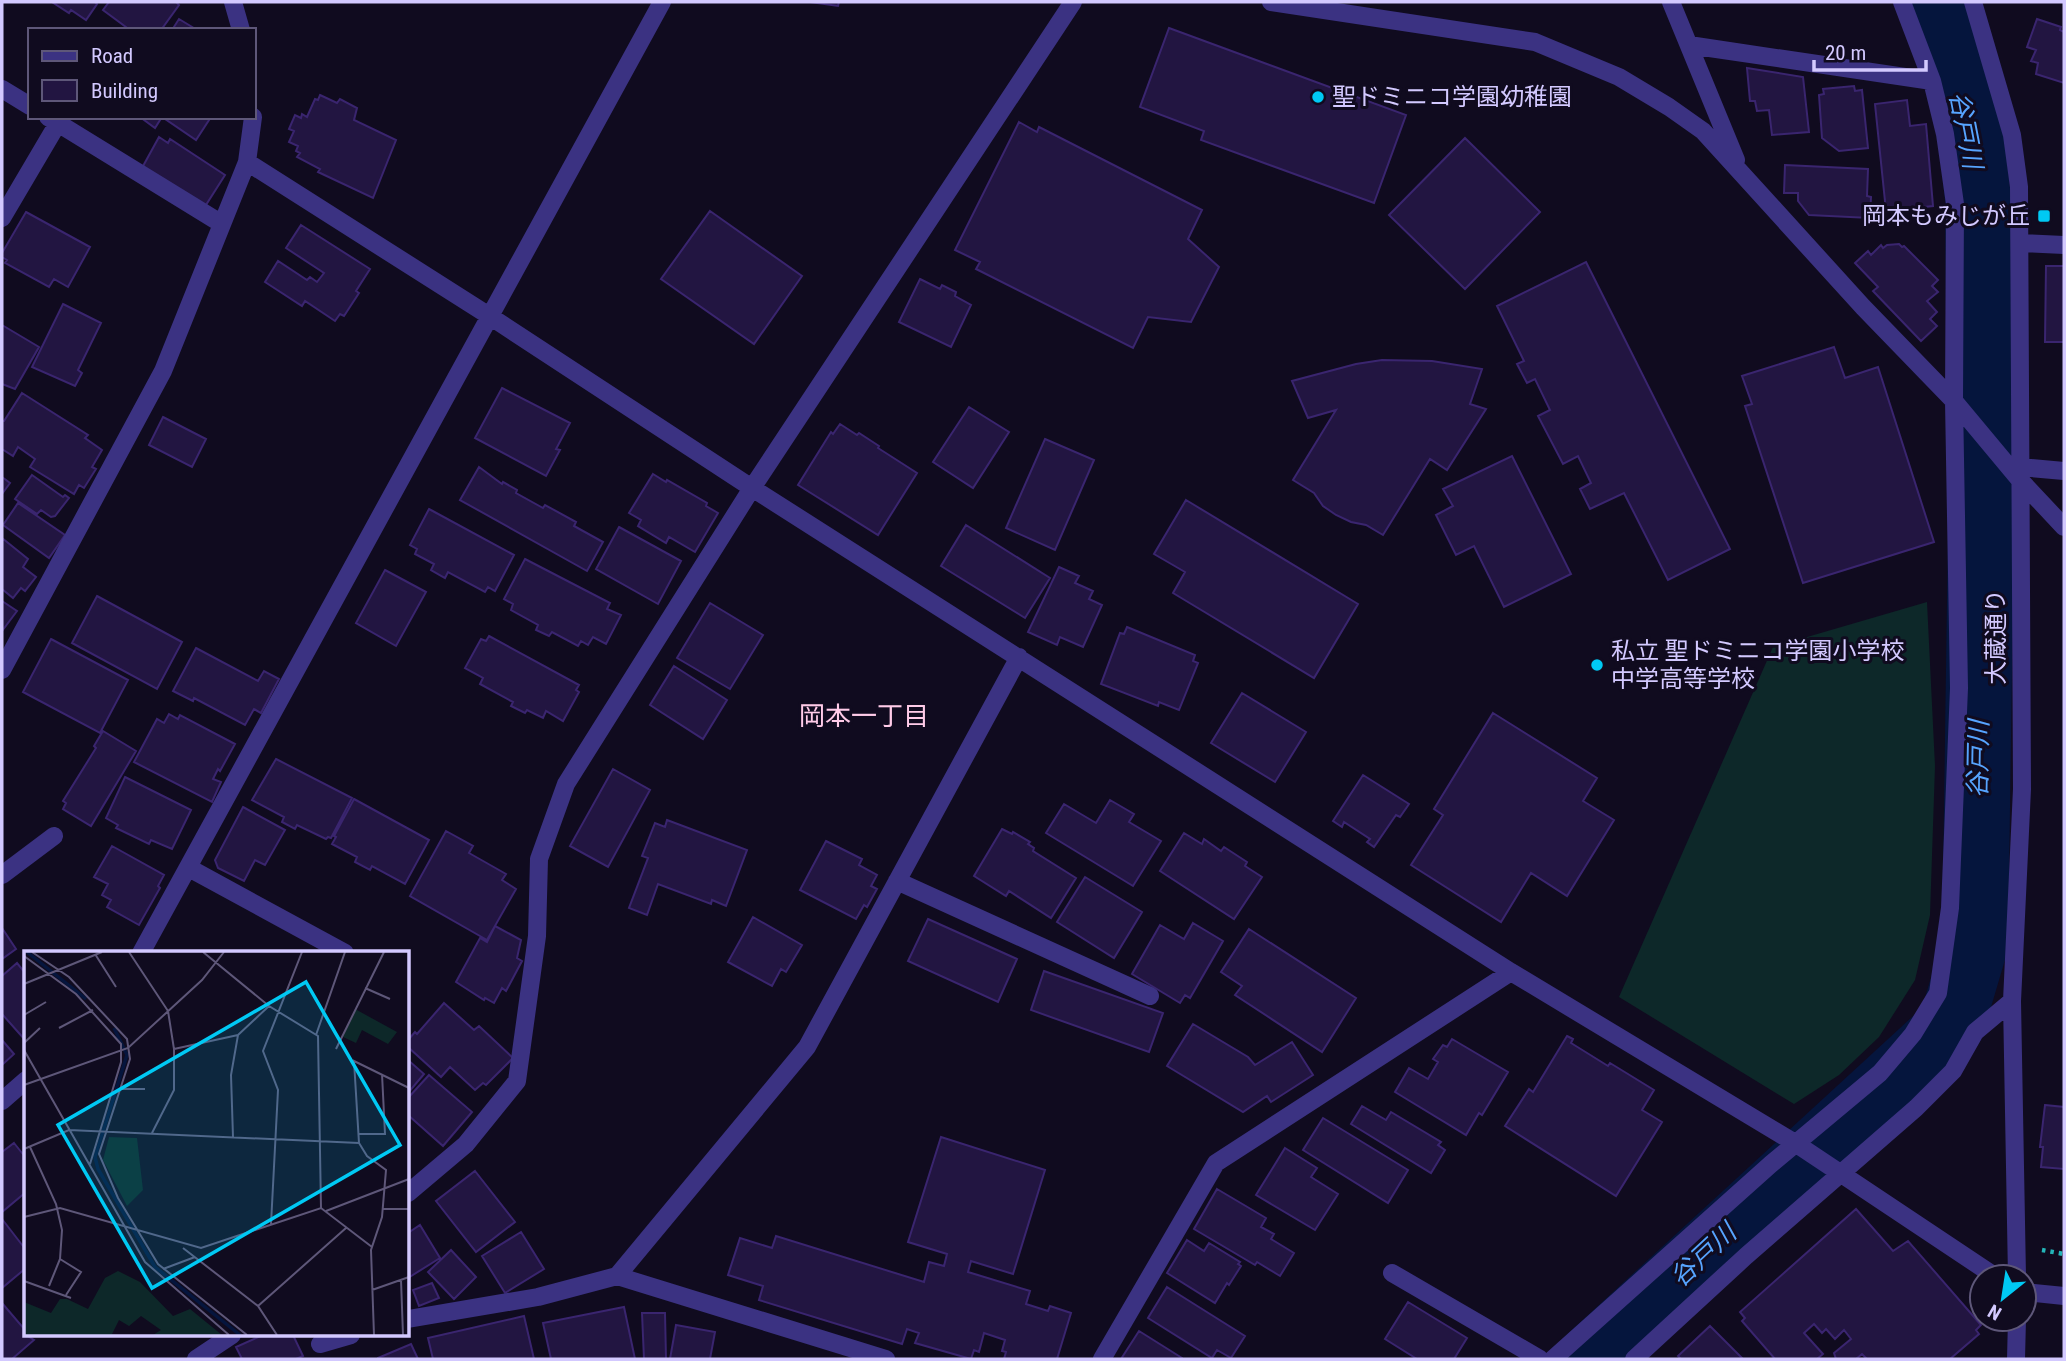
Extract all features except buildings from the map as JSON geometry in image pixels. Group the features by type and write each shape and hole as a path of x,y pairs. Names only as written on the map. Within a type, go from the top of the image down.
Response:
{"street":[{"path":"233,2 240,28"},
{"path":"142,951 662,2"},
{"path":"410,1191 466,1144 517,1081 537,936 539,859 566,784 752,488 1073,2"},
{"path":"1271,2 1535,42 1619,77 1669,107 1703,131 1863,307 1954,401 2064,527"},
{"path":"1671,2 1741,173"},
{"path":"1553,1359 1800,1147 1880,1073 1913,1034 1938,993 1951,895 1959,688 1955,576 1955,204 1945,134 1931,81 1902,2"},
{"name":"大蔵通り","path":"1973,2 2012,135 2019,187 2021,243 2019,473 2022,789 2012,1002 2017,1263"},
{"path":"1689,45 1931,81"},
{"path":"2,89 28,105"},
{"path":"2,670 163,371 247,162 253,119"},
{"path":"2,218 53,120 222,224"},
{"path":"247,162 1511,972 1800,1147 1975,1263"},
{"path":"2021,243 2064,245"},
{"path":"2019,473 2064,471"},
{"path":"617,1276 807,1047 1019,657"},
{"path":"2,875 54,836"},
{"path":"189,868 341,951"},
{"path":"897,881 1150,996"},
{"path":"1102,1359 1216,1163 1511,972"},
{"path":"1634,1359 1835,1171 1916,1108 1953,1071 1975,1032 2012,1002"},
{"path":"2,1101 24,1082"},
{"path":"1392,1273 1540,1359"},
{"path":"410,1318 537,1297 617,1276 886,1359"},
{"path":"2038,1293 2064,1296"},
{"path":"2016,1359 2017,1333"},
{"path":"196,1359 230,1336"},
{"path":"321,1346 348,1336"}],"green space":[{"path":"1927,602 1935,766 1930,915 1915,980 1879,1037 1839,1075 1794,1104 1619,997 1773,647"}],"waterway":[{"name":"谷戸川","path":"1589,1359 1951,1026 1975,945 1981,531 1978,199 1970,124 1944,31 1933,2"}],"place":[{"name":"聖ドミニコ学園幼稚園","path":"1318,97"},
{"name":"岡本もみじが丘","path":"2044,216"},
{"name":"私立 聖ドミニコ学園小学校 中学高等学校","path":"1597,665"}],"district":[{"name":"岡本一丁目","path":"864,716"}]}
